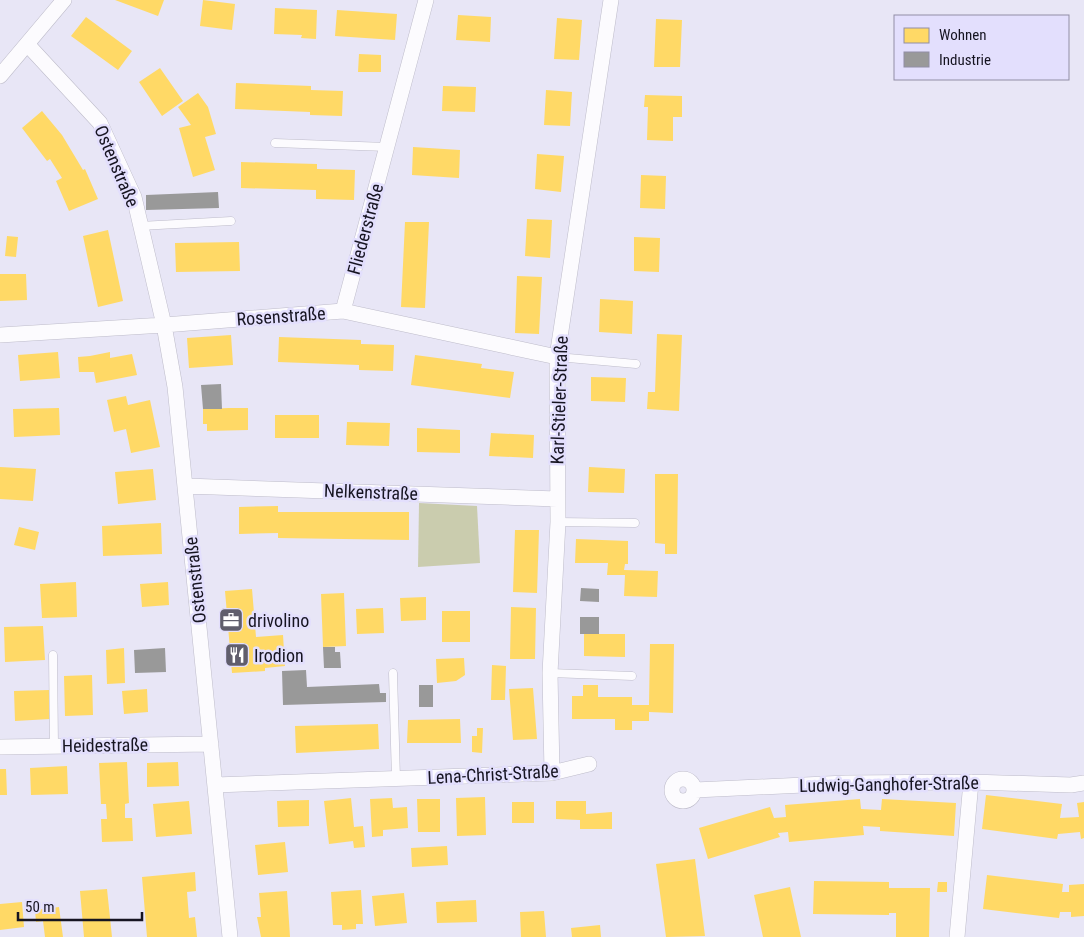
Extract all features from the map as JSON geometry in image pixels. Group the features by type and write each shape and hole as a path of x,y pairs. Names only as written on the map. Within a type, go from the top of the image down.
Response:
{"street":[{"path":"0,76 64,0"},
{"name":"Fliederstraße","path":"343,311 426,0"},
{"name":"Karl-Stieler-Straße","path":"552,773 550,673 558,522 557,357 611,0"},
{"name":"Ostenstraße","path":"27,44 100,123 134,197 164,325 175,387 186,486 230,937"},
{"name":"Rosenstraße","path":"0,335 343,311 557,357"},
{"name":"Nelkenstraße","path":"186,486 557,499"},
{"name":"Heidestraße","path":"0,747 211,744"},
{"name":"Lena-Christ-Straße","path":"215,785 552,773 589,764"},
{"path":"957,937 971,782"},
{"name":"Ludwig-Ganghofer-Straße","path":"695,790 846,783 971,782 1071,785 1084,783"}],"lane":[{"path":"275,143 387,147"},
{"name":"Ostenstraße","path":"140,226 231,221"},
{"path":"557,357 636,364"},
{"path":"558,522 635,522"},
{"path":"53,654 54,746"},
{"path":"393,673 396,779"},
{"path":"550,673 632,676"}],"green space":[{"path":"419,503 477,506 480,563 418,567"}],"building: Wohnen":[{"path":"115,0 164,0 158,16"},
{"path":"203,0 235,4 232,30 200,26"},
{"path":"275,8 317,10 316,39 301,38 302,35 274,34"},
{"path":"337,10 397,14 395,40 335,36"},
{"path":"458,15 491,17 490,42 456,40"},
{"path":"86,17 132,51 118,70 71,36"},
{"path":"557,18 582,20 579,60 554,59"},
{"path":"656,19 682,20 680,67 654,67"},
{"path":"359,54 381,55 381,72 358,72"},
{"path":"160,68 183,101 162,116 139,82"},
{"path":"236,83 311,86 311,90 343,91 342,116 310,115 310,112 235,109"},
{"path":"443,86 476,87 475,112 442,111"},
{"path":"546,90 572,92 570,126 544,125"},
{"path":"198,93 208,107 216,134 205,137 215,170 193,177 179,128 191,125 178,107"},
{"path":"645,95 682,96 682,117 673,117 673,141 647,140 648,107 644,107"},
{"path":"42,111 62,135 83,170 85,169 98,199 69,211 56,181 62,178 50,159 47,161 22,128"},
{"path":"413,147 460,150 459,178 412,175"},
{"path":"537,154 564,156 561,192 535,189"},
{"path":"241,162 317,164 317,169 355,170 354,200 316,199 316,190 241,188"},
{"path":"641,175 666,176 665,209 640,208"},
{"path":"527,219 552,220 550,258 525,256"},
{"path":"405,222 429,222 425,308 401,307"},
{"path":"108,230 123,301 98,307 83,236"},
{"path":"7,236 18,237 16,257 5,256"},
{"path":"634,237 660,238 659,272 634,271"},
{"path":"239,242 240,271 176,272 175,243"},
{"path":"0,274 26,274 27,300 0,301"},
{"path":"517,276 542,277 539,334 515,333"},
{"path":"600,299 633,301 632,334 599,332"},
{"path":"657,334 682,335 679,411 647,409 648,392 655,392"},
{"path":"231,335 233,365 189,368 187,338"},
{"path":"279,337 361,340 361,344 394,345 393,371 359,370 359,365 278,362"},
{"path":"58,352 60,378 20,381 18,355"},
{"path":"110,352 110,358 132,354 137,375 96,383 94,372 79,372 78,357"},
{"path":"415,355 482,364 481,368 514,372 510,398 411,385"},
{"path":"591,377 626,378 625,402 591,401"},
{"path":"126,396 128,405 150,400 160,447 131,453 126,429 114,432 107,400"},
{"path":"59,408 60,435 14,437 13,409"},
{"path":"248,408 248,430 207,431 207,424 203,424 203,409"},
{"path":"275,415 319,415 319,438 275,438"},
{"path":"347,422 390,423 389,446 346,445"},
{"path":"417,428 460,430 460,453 417,452"},
{"path":"491,433 534,435 533,458 489,456"},
{"path":"0,467 36,469 33,501 0,499"},
{"path":"589,467 625,469 624,493 588,492"},
{"path":"153,469 156,500 118,504 115,472"},
{"path":"655,474 678,474 677,554 665,554 665,544 655,543"},
{"path":"278,506 278,512 409,512 409,540 278,538 278,533 239,534 239,507"},
{"path":"161,523 162,554 103,556 102,526"},
{"path":"19,527 39,532 35,550 14,545"},
{"path":"515,530 539,530 537,593 513,592"},
{"path":"576,539 628,541 628,564 625,564 624,570 658,571 657,597 624,596 625,575 607,575 608,563 575,563"},
{"path":"76,582 77,617 42,618 40,584"},
{"path":"168,582 169,605 142,607 140,584"},
{"path":"252,589 256,637 283,635 285,666 265,668 265,671 232,673 225,591"},
{"path":"344,593 346,646 323,647 321,594"},
{"path":"426,597 426,620 401,621 400,598"},
{"path":"511,607 536,608 535,659 510,659"},
{"path":"383,608 384,633 357,634 356,609"},
{"path":"442,611 470,611 470,642 442,642"},
{"path":"43,626 45,660 5,662 4,627"},
{"path":"584,634 625,634 625,657 584,656"},
{"path":"650,644 674,644 673,713 649,712 649,721 632,721 632,730 615,730 615,719 572,719 572,696 583,696 583,685 598,685 598,697 632,697 632,705 649,705"},
{"path":"124,648 125,683 107,684 106,650"},
{"path":"464,658 465,675 456,681 437,683 436,659"},
{"path":"492,665 506,666 505,700 491,700"},
{"path":"92,675 93,715 65,716 64,676"},
{"path":"533,688 537,739 513,740 509,689"},
{"path":"147,689 148,712 124,714 122,691"},
{"path":"49,690 50,719 15,721 14,691"},
{"path":"460,719 461,743 407,743 408,720"},
{"path":"378,724 379,749 296,753 295,726"},
{"path":"477,728 483,728 482,753 472,752 472,736 477,736"},
{"path":"127,762 129,803 125,804 125,818 132,818 133,841 102,842 101,819 107,819 106,804 101,804 99,763"},
{"path":"178,762 179,786 147,787 147,763"},
{"path":"67,766 68,794 31,795 30,768"},
{"path":"0,769 6,769 7,795 0,795"},
{"path":"986,795 1062,804 1060,818 1079,817 1077,803 1084,802 1084,838 1081,839 1080,832 1058,834 1057,839 982,829"},
{"path":"485,797 486,835 457,836 456,798"},
{"path":"351,798 354,827 363,826 365,847 354,848 353,841 329,844 324,801"},
{"path":"392,798 393,808 407,807 408,828 383,830 383,836 372,837 370,799"},
{"path":"417,799 440,799 440,832 418,832"},
{"path":"860,799 861,809 881,810 882,799 956,803 954,836 880,831 880,827 863,826 864,835 789,842 788,832 778,833 780,837 708,859 699,828 770,807 774,818 786,817 785,805"},
{"path":"309,800 309,826 278,827 277,801"},
{"path":"189,801 192,834 156,837 153,804"},
{"path":"556,801 586,801 586,814 612,812 612,829 580,829 580,820 556,819"},
{"path":"512,802 534,802 534,823 512,823"},
{"path":"285,842 288,872 258,875 255,845"},
{"path":"447,846 448,865 412,867 411,848"},
{"path":"695,859 705,936 666,937 656,864"},
{"path":"195,872 196,891 187,892 189,918 195,917 197,937 147,937 142,877"},
{"path":"987,875 1063,884 1062,892 1069,892 1069,885 1084,884 1084,916 1071,917 1071,912 1060,912 1059,918 983,909"},
{"path":"814,881 889,882 889,888 930,888 929,937 896,937 896,913 889,913 889,915 813,914"},
{"path":"938,882 947,882 947,892 937,892"},
{"path":"790,887 801,937 763,937 754,895"},
{"path":"107,889 112,937 84,937 80,891"},
{"path":"361,890 363,924 356,924 356,929 342,930 342,925 333,925 331,892"},
{"path":"287,891 290,937 261,937 257,917 261,917 259,893"},
{"path":"404,893 407,923 375,926 372,896"},
{"path":"476,900 477,922 437,923 436,902"},
{"path":"22,902 24,927 0,930 0,904"},
{"path":"59,907 63,937 45,937 43,921 36,922 35,910"},
{"path":"544,911 546,937 521,937 520,912"},
{"path":"600,925 601,937 572,937 571,928"}],"building: Industrie":[{"path":"218,192 219,208 146,210 146,195"},
{"path":"221,384 222,409 203,409 201,385"},
{"path":"581,588 599,589 599,602 580,601"},
{"path":"580,617 599,617 599,634 580,634"},
{"path":"323,647 335,647 335,652 340,652 341,668 324,668"},
{"path":"165,648 166,672 135,673 134,650"},
{"path":"306,670 307,687 379,684 380,693 386,693 386,702 283,705 282,671"},
{"path":"419,685 433,685 433,707 419,707"}],"place":[{"name":"drivolino","path":"231,620"},
{"name":"Irodion","path":"237,655"}]}
